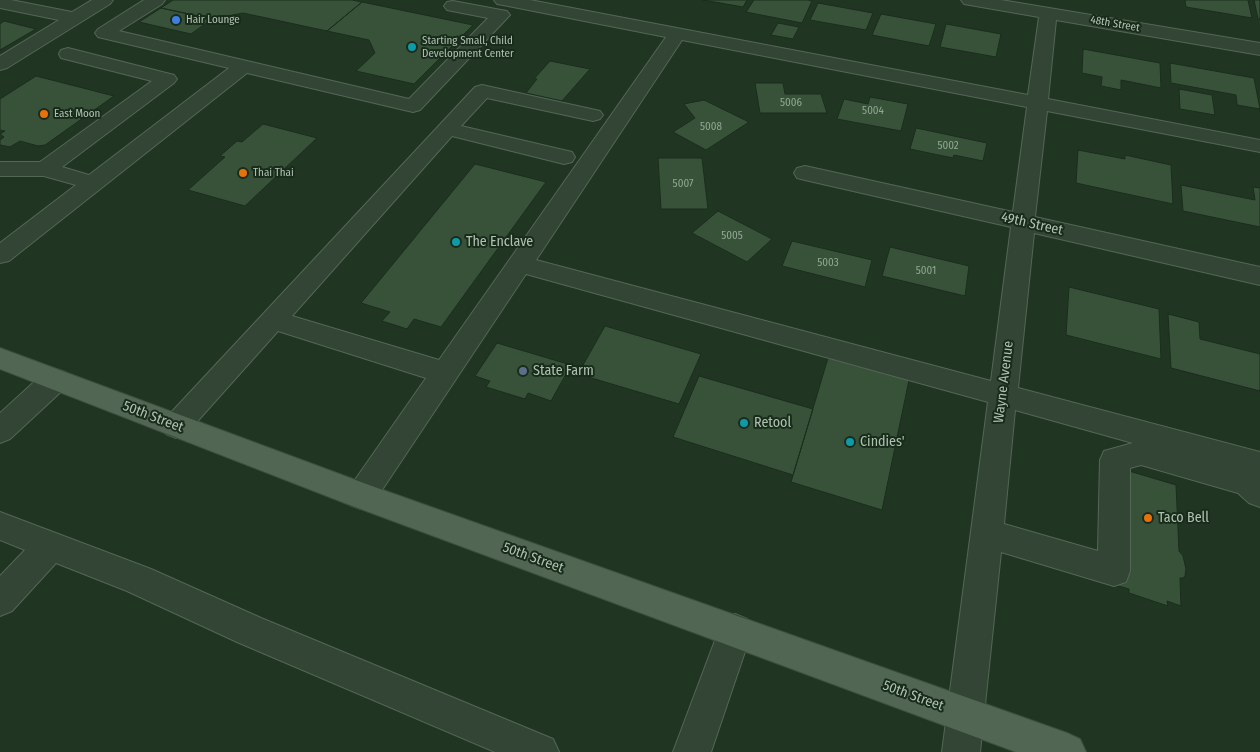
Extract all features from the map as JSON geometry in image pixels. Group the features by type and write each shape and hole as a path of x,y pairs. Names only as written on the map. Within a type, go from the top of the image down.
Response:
{"main road":[{"name":"50th Street","path":"0,358 361,496 1067,752"}],"street":[{"path":"0,64 104,0"},
{"path":"156,0 104,33 412,106 501,15 453,6"},
{"path":"503,0 1260,146"},
{"name":"48th Street","path":"970,0 1260,49"},
{"path":"0,3 75,18"},
{"name":"Wayne Avenue","path":"961,752 1048,13"},
{"path":"361,496 677,34"},
{"path":"45,169 167,79 68,54"},
{"path":"0,255 244,66"},
{"path":"176,426 482,91 593,115"},
{"path":"447,129 564,157"},
{"path":"0,169 45,169 93,183"},
{"name":"49th Street","path":"805,173 1260,276"},
{"path":"520,264 1260,465"},
{"path":"272,320 445,373"},
{"path":"0,431 55,380"},
{"path":"986,533 1114,571 1115,460 1141,453 1248,483 1260,494"},
{"path":"0,526 139,580 249,630 540,752"},
{"path":"0,600 50,547"},
{"path":"692,752 736,632"}],"building":[{"path":"173,0 352,0 362,2 327,31 243,13 212,19 161,8"},
{"path":"703,0 747,0 743,7"},
{"path":"754,0 812,1 802,23 746,12"},
{"path":"1185,0 1248,0 1252,18 1186,7"},
{"path":"1254,0 1260,0 1260,19 1258,19"},
{"name":"Starting Small, Child Development Center","path":"362,2 473,25 414,84 356,71 375,53 369,40 327,31"},
{"path":"818,3 873,13 866,30 810,20"},
{"name":"Hair Lounge","path":"161,8 212,19 191,34 139,22"},
{"path":"881,14 936,24 929,46 872,35"},
{"path":"4,21 36,29 0,50 0,24"},
{"path":"778,23 799,27 793,39 771,35"},
{"path":"946,24 1001,34 996,57 940,47"},
{"path":"1083,49 1160,63 1161,88 1121,80 1121,90 1101,86 1102,77 1082,73"},
{"path":"550,61 590,69 562,101 526,93 537,79 534,79"},
{"path":"1170,63 1254,78 1260,109 1237,105 1236,95 1171,83"},
{"name":"East Moon","path":"36,76 114,96 45,145 38,146 20,141 10,147 0,145 0,140 4,137 0,134 5,131 0,130 0,99"},
{"path":"755,83 783,83 785,94 821,94 827,113 760,113"},
{"path":"1179,89 1212,95 1215,115 1180,109"},
{"path":"870,97 908,104 901,131 837,119 844,99 868,104"},
{"path":"704,100 749,122 706,150 673,132 695,118 684,104"},
{"name":"Thai Thai","path":"263,124 317,138 245,206 188,190 225,157 220,156 237,141 242,142"},
{"path":"916,128 987,143 983,161 954,155 953,158 910,149"},
{"path":"1078,150 1125,159 1125,155 1171,165 1173,204 1076,183"},
{"path":"658,158 702,158 708,209 661,209"},
{"name":"The Enclave","path":"475,164 546,182 441,327 414,319 407,329 382,321 390,312 361,303"},
{"path":"1181,185 1255,200 1253,187 1260,188 1260,227 1183,211"},
{"path":"718,211 772,239 747,262 692,233"},
{"path":"792,241 872,260 865,287 782,266"},
{"path":"890,247 969,266 965,296 882,276"},
{"path":"1069,287 1159,309 1161,359 1066,335"},
{"path":"1168,314 1199,322 1200,339 1260,354 1260,391 1171,368"},
{"path":"605,326 701,354 679,404 578,374"},
{"name":"State Farm","path":"497,343 571,365 551,401 528,393 525,399 486,387 490,381 475,376"},
{"name":"Cindies'","path":"828,358 909,380 882,510 791,482"},
{"name":"Retool","path":"699,376 813,409 793,475 673,437"},
{"name":"Taco Bell","path":"1119,468 1176,485 1179,551 1183,556 1186,569 1185,576 1180,578 1181,606 1167,601 1168,606 1129,593 1129,589 1118,586"}],"place":[{"name":"Hair Lounge","path":"176,20"},
{"name":"Starting Small, Child Development Center","path":"412,47"},
{"name":"East Moon","path":"44,114"},
{"name":"Thai Thai","path":"243,173"},
{"name":"The Enclave","path":"456,242"},
{"name":"State Farm","path":"523,371"},
{"name":"Retool","path":"744,423"},
{"name":"Cindies'","path":"850,442"},
{"name":"Taco Bell","path":"1148,518"}]}
